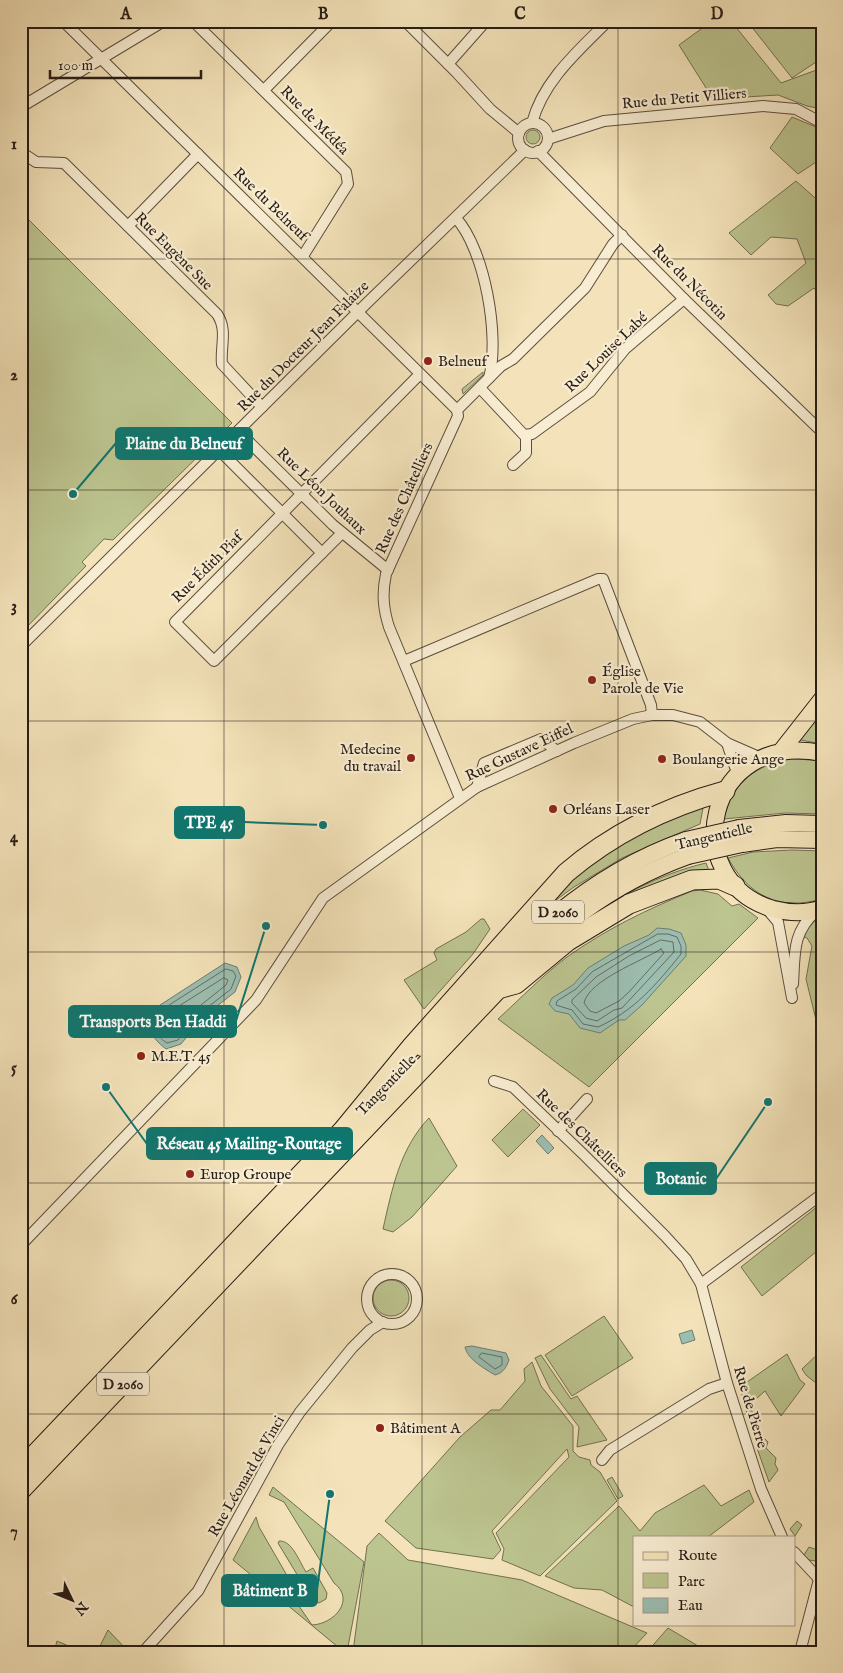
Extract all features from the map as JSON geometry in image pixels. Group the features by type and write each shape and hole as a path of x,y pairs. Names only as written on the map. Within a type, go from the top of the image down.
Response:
{"highway":[{"path":"343,1130 412,1046 566,873 586,856 622,832 668,809 725,791"},
{"path":"498,989 516,984 568,941 629,904 692,880 719,880 735,886"},
{"name":"Tangentielle","path":"21,1490 498,989"},
{"name":"Tangentielle","path":"21,1469 343,1130"}],"main road":[{"path":"782,750 822,699"},
{"path":"820,909 800,912 782,911 764,906 749,898 735,886 721,864 715,840 716,814 725,791 738,774 759,757 782,750 802,749 822,753"},
{"name":"Tangentielle","path":"740,836 786,823 822,824"},
{"name":"D 2060","path":"687,848 740,836 822,840"},
{"name":"Tangentielle","path":"343,1130 510,956 561,909 590,887 632,863 687,848"},
{"name":"Tangentielle","path":"498,989 524,962 578,914 613,890 655,868 687,848"}],"street":[{"name":"Rue du Belneuf","path":"63,21 457,410"},
{"path":"21,107 164,21"},
{"name":"Rue de Médéa","path":"193,21 346,172 348,184 302,256"},
{"path":"264,90 332,21"},
{"path":"405,21 490,109 519,133"},
{"path":"448,64 486,21"},
{"path":"532,123 552,81 572,57 608,21"},
{"name":"Rue du Petit Villiers","path":"548,139 604,121 763,106 796,108 822,123"},
{"path":"532,123 544,127 548,139 538,151 525,150 518,140 519,133 524,126 532,123"},
{"name":"Rue du Docteur Jean Falaize","path":"21,646 358,312 525,150"},
{"name":"Rue du Nécotin","path":"538,151 684,299 822,432"},
{"name":"Rue Eugène Sue","path":"21,152 36,162 64,163 222,322 222,364 225,370 262,407"},
{"path":"128,226 198,154"},
{"path":"456,218 468,233 484,273 492,347 488,379"},
{"name":"Rue des Châtelliers","path":"460,798 384,609 383,587 388,570 458,416 457,410 501,366 513,359 586,288 613,244 622,235"},
{"name":"Rue Louise Labé","path":"526,436 532,434 590,392 625,349 684,299"},
{"name":"Rue Édith Piaf","path":"342,533 214,661 175,622 420,374"},
{"path":"480,388 526,436 526,453 513,465"},
{"name":"Rue Léon Jouhaux","path":"238,431 342,533 388,570"},
{"path":"220,450 322,553"},
{"path":"404,661 598,579 603,579 652,705 652,715"},
{"name":"Rue Gustave Eiffel","path":"21,1245 256,1000 323,898 477,786 557,750 633,719 652,715 673,715 700,722 727,743 759,757"},
{"path":"477,786 484,763 541,739 557,750"},
{"path":"727,743 738,774"},
{"path":"764,906 778,922 792,998 796,941 801,927 820,909"},
{"name":"Rue des Châtelliers","path":"494,1081 512,1087 558,1130 666,1236 686,1259 701,1284"},
{"path":"558,1130 588,1099"},
{"path":"701,1284 822,1194"},
{"name":"Rue Léonard de Vinci","path":"145,1651 198,1591 278,1445 305,1406 352,1348 370,1330 383,1322 400,1323 413,1312 417,1295 407,1279 396,1274 378,1278 368,1292 369,1309 366,1326 352,1348"},
{"name":"Rue de Pierre","path":"701,1284 727,1382 761,1489 782,1536"},
{"path":"369,1309 377,1319 383,1322"},
{"path":"602,1460 610,1450 709,1389 727,1382"},
{"path":"796,1554 820,1580"},
{"path":"800,1652 822,1568"}],"green space":[{"path":"712,21 731,21 781,83 822,68 822,109 807,106 778,95 713,99 679,45"},
{"path":"747,21 822,21 822,58 792,78"},
{"path":"792,117 816,127 822,132 822,158 798,174 770,148"},
{"path":"530,130 536,130 540,137 536,144 530,144 526,140 526,134"},
{"path":"796,181 822,204 822,299 814,288 788,306 776,304 768,295 806,263 797,239 771,237 751,255 729,233"},
{"path":"21,212 232,423 113,540 104,539 82,562 86,566 21,633"},
{"path":"483,372 483,375 463,394 462,389"},
{"path":"822,707 822,744 801,740 800,738"},
{"path":"785,758 822,761 822,814 785,813 724,819 733,795 745,779 762,768"},
{"path":"700,805 703,808 700,824 622,858 574,887 533,917 603,849"},
{"path":"822,851 822,899 792,903 767,897 756,891 746,882 728,858 753,852"},
{"path":"706,863 710,873 576,927 606,906 654,880"},
{"path":"700,890 718,894 732,906 739,904 758,918 589,1087 498,1019 549,972 582,947 643,912 692,891"},
{"path":"822,917 822,1035 820,1036 806,979 812,946 807,938 802,936 805,927"},
{"path":"481,919 484,919 490,929 473,954 424,1009 404,980 437,960 434,953 436,949 466,932"},
{"path":"523,1109 540,1125 508,1157 492,1140"},
{"path":"429,1118 457,1166 412,1217 393,1232 383,1229 398,1170 411,1142"},
{"path":"822,1203 822,1247 762,1296 741,1267"},
{"path":"391,1280 398,1281 404,1285 408,1291 408,1305 404,1311 398,1315 391,1316 384,1315 378,1311 374,1305 373,1298 374,1291 378,1285 384,1281"},
{"path":"604,1316 633,1358 572,1396 545,1355"},
{"path":"822,1350 822,1388 806,1375 802,1369"},
{"path":"787,1354 800,1380 805,1384 781,1416 765,1391 748,1406 757,1418 750,1425 740,1387"},
{"path":"541,1355 571,1399 577,1396 607,1440 577,1447 579,1427 550,1389 535,1358"},
{"path":"532,1362 541,1386 573,1426 573,1451 579,1457 590,1460 591,1465 600,1472 617,1501 540,1576 502,1560 504,1549 496,1533 569,1457 567,1449 492,1531 501,1550 493,1559 416,1548 385,1521 460,1437 491,1410 500,1410 525,1381 524,1369"},
{"path":"764,1438 768,1442 766,1448 776,1458 775,1464 778,1470 769,1482 757,1448"},
{"path":"612,1477 623,1496 618,1499 607,1480"},
{"path":"704,1485 721,1506 749,1490 754,1502 709,1536 633,1536 633,1606 602,1590 574,1588 545,1576 619,1506 640,1531 655,1513"},
{"path":"273,1487 364,1562 347,1652 344,1652 233,1560 256,1517 259,1527 289,1579 292,1596 312,1625 320,1624 334,1616 343,1603 340,1590 284,1502 269,1495"},
{"path":"797,1521 802,1525 795,1536 790,1529"},
{"path":"379,1533 408,1560 522,1580 647,1633 629,1652 353,1652 367,1546"},
{"path":"279,1541 291,1547 306,1572 313,1568 327,1593 326,1599 319,1603 313,1601 278,1543"},
{"path":"809,1547 820,1551 815,1561 809,1560 804,1555"},
{"path":"668,1628 708,1652 680,1652 672,1647 667,1652 647,1652"},
{"path":"108,1630 126,1649 123,1652 97,1652"},
{"path":"57,1641 78,1650 80,1652 54,1652"}],"water":[{"path":"657,928 681,933 686,945 686,956 642,1005 625,1020 619,1020 600,1033 580,1028 569,1014 555,1011 549,1004 552,998 573,985 588,968 624,946 649,935"},
{"path":"225,963 237,967 241,977 235,992 203,1017 181,1044 166,1049 156,1040 151,1030 151,1019 157,1007"},
{"path":"542,1135 554,1148 548,1154 536,1141"},
{"path":"692,1330 695,1340 682,1344 679,1334"},
{"path":"472,1346 506,1353 509,1360 505,1368 495,1375 486,1370 473,1360 466,1351 465,1347"}],"place":[{"name":"Belneuf","path":"428,361"},
{"name":"Plaine du Belneuf","path":"73,494"},
{"name":"Église Parole de Vie","path":"592,680"},
{"name":"Medecine du travail","path":"411,758"},
{"name":"Boulangerie Ange","path":"662,759"},
{"name":"Orléans Laser","path":"553,809"},
{"name":"TPE 45","path":"323,825"},
{"name":"Transports Ben Haddi","path":"266,926"},
{"name":"M.E.T. 45","path":"141,1056"},
{"name":"Réseau 45 Mailing-Routage","path":"106,1087"},
{"name":"Botanic","path":"768,1102"},
{"name":"Europ Groupe","path":"190,1174"},
{"name":"Bâtiment A","path":"380,1428"},
{"name":"Bâtiment B","path":"330,1494"}]}
